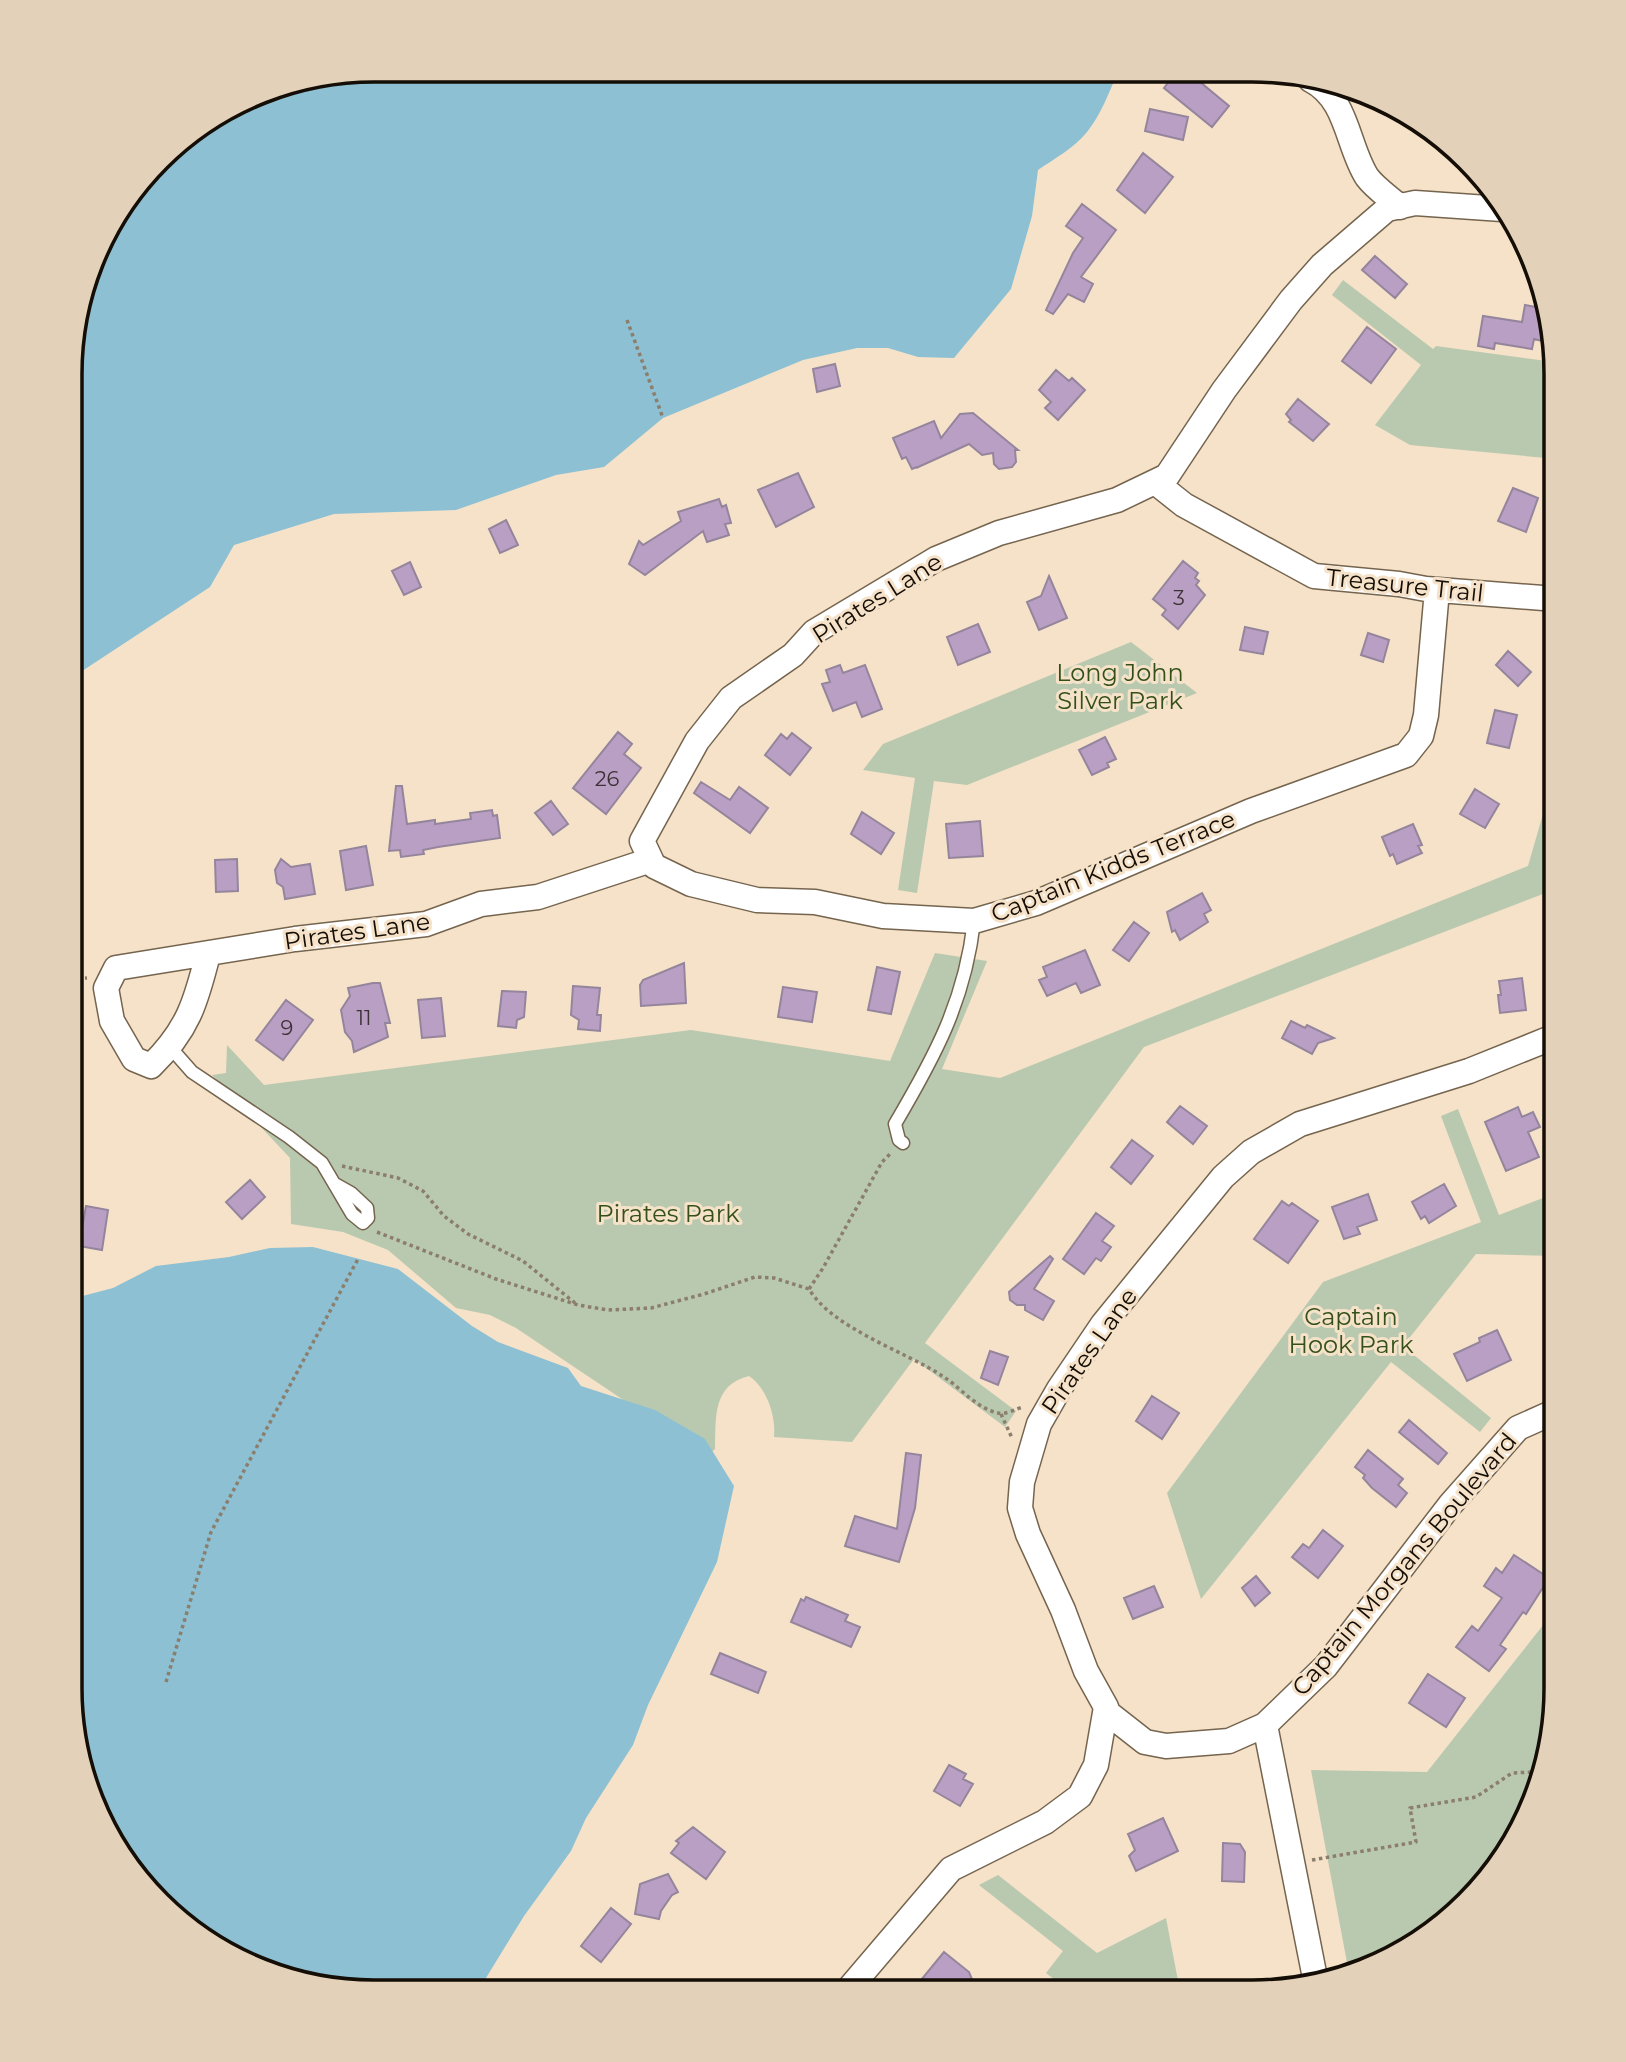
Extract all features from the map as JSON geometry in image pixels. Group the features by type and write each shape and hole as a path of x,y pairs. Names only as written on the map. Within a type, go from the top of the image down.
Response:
{"street":[{"path":"1328,92 1338,107 1368,178 1400,207"},
{"name":"Pirates Lane","path":"208,954 191,1012 170,1047 151,1066 134,1059 112,1021 106,988 117,968 295,939 426,924 481,904 538,897 651,859 642,841 697,741 731,698 793,655 814,632 936,559 999,533 1117,500 1167,476 1224,390 1298,291 1322,265 1387,209 1415,203 1491,208"},
{"name":"Treasure Trail","path":"1155,482 1184,505 1314,576 1437,590 1544,598"},
{"name":"Captain Kidds Terrace","path":"651,859 654,866 691,884 757,900 815,902 883,916 974,921 1036,903 1251,811 1406,755 1421,736 1426,715 1437,590"},
{"name":"Pirates Lane","path":"1265,1725 1229,1741 1166,1746 1145,1742 1108,1713 1086,1671 1063,1610 1028,1534 1020,1508 1022,1482 1040,1424 1055,1396 1103,1324 1223,1177 1251,1152 1300,1124 1469,1071 1544,1041"},
{"name":"Captain Morgans Boulevard","path":"1265,1725 1326,1666 1450,1505 1518,1428 1544,1416"},
{"path":"856,1980 951,1869 1045,1822 1080,1796 1096,1765 1105,1707"},
{"path":"1265,1725 1314,1973"}],"lane":[{"path":"901,1141 895,1124 940,1045 955,1008 971,948 974,921"},
{"path":"170,1047 192,1072 289,1137 322,1163 352,1214 363,1223"}],"path":[{"path":"627,320 663,418"},
{"path":"808,1289 823,1268 882,1163 901,1141"},
{"path":"322,1163 398,1178 423,1191 444,1216 468,1234 523,1261 578,1305"},
{"path":"363,1223 394,1241 452,1260 496,1279 578,1305 608,1310 651,1308 755,1277 774,1278 808,1289 835,1316 939,1374 981,1407 1001,1414 1055,1396"},
{"path":"166,1682 211,1532 358,1259"},
{"path":"1293,1864 1416,1842 1410,1808 1476,1797 1511,1773 1531,1772"}],"green space":[{"path":"1343,280 1433,349 1436,346 1543,361 1544,458 1410,445 1375,425 1421,365 1332,295"},
{"name":"Long John Silver Park","path":"1131,642 1197,693 967,785 934,781 917,893 898,890 915,778 863,770 883,744"},
{"name":"Pirates Park","path":"1544,811 1544,894 1144,1047 925,1343 1016,1411 1005,1427 914,1359 852,1442 774,1437 772,1412 761,1388 749,1376 737,1380 728,1387 718,1404 715,1449 707,1456 516,1328 490,1315 456,1308 388,1250 343,1232 291,1224 290,1158 212,1075 226,1073 227,1045 264,1085 691,1030 890,1061 935,953 987,961 942,1069 1000,1078 1528,866"},
{"name":"Captain Hook Park","path":"1458,1109 1499,1215 1544,1198 1544,1256 1476,1254 1403,1346 1491,1418 1480,1432 1391,1362 1201,1599 1167,1493 1323,1282 1481,1222 1441,1116"},
{"path":"1544,1624 1544,1687 1538,1744 1528,1781 1505,1834 1471,1880 1444,1907 1398,1941 1347,1963 1311,1770 1427,1772"},
{"path":"998,1875 1097,1953 1166,1918 1178,1980 1055,1980 1046,1973 1063,1951 979,1885"}],"water":[{"path":"375,82 1114,82 1101,111 1082,138 1038,170 1032,216 1011,289 954,358 918,357 888,348 857,348 803,360 663,418 604,467 556,475 456,510 334,514 234,545 210,587 82,671 82,375 85,336 92,299 112,245 143,197 182,155 228,121 299,92 336,85"},
{"path":"313,1247 398,1269 472,1326 498,1342 568,1368 581,1386 655,1410 705,1439 734,1486 717,1562 648,1705 633,1745 586,1818 571,1851 524,1916 485,1980 375,1980 336,1977 281,1964 228,1941 182,1907 143,1865 112,1817 92,1763 85,1726 82,1687 82,1296 113,1288 156,1266 229,1257 270,1248"}],"building":[{"path":"1168,82 1200,82 1229,106 1212,127 1164,88"},
{"path":"1150,109 1188,117 1183,140 1145,131"},
{"path":"1143,153 1173,177 1145,213 1117,190"},
{"path":"1082,204 1116,230 1081,277 1093,284 1084,302 1068,294 1053,314 1046,310 1083,238 1066,226"},
{"path":"1375,256 1407,284 1395,298 1362,270"},
{"path":"1525,305 1536,307 1542,341 1534,339 1532,349 1495,343 1494,349 1478,346 1483,316 1522,322"},
{"path":"1367,327 1396,349 1371,383 1342,361"},
{"path":"835,364 840,386 817,392 813,369"},
{"path":"1056,370 1069,381 1072,378 1085,390 1058,420 1045,408 1051,402 1039,390"},
{"path":"1298,399 1329,424 1313,441 1289,422 1291,420 1286,414"},
{"path":"973,413 1018,450 1015,450 1016,462 1012,467 999,469 994,464 993,453 982,455 969,444 912,469 906,457 902,459 893,438 934,421 941,438 960,414"},
{"path":"798,473 814,507 776,527 758,490"},
{"path":"1513,488 1538,498 1526,532 1498,521"},
{"path":"719,499 722,507 726,505 731,523 725,524 729,535 707,542 703,531 645,575 629,564 639,541 643,545 681,521 678,512"},
{"path":"506,520 518,545 500,553 489,529"},
{"path":"1183,561 1198,573 1195,578 1199,581 1196,585 1205,595 1178,629 1162,615 1166,610 1153,599"},
{"path":"410,562 421,587 404,595 392,571"},
{"path":"1049,576 1067,618 1039,630 1027,602 1041,596"},
{"path":"978,624 990,652 958,665 947,637"},
{"path":"1245,627 1268,632 1263,654 1240,650"},
{"path":"1368,633 1389,640 1383,662 1361,655"},
{"path":"1508,651 1531,672 1518,686 1496,665"},
{"path":"840,665 843,673 865,665 882,709 862,717 856,702 833,711 822,684 830,682 826,670"},
{"path":"1495,710 1517,715 1509,748 1487,743"},
{"path":"618,732 632,744 624,754 641,768 606,814 573,788"},
{"path":"792,733 811,748 790,775 765,755 781,734 787,739"},
{"path":"1105,737 1116,759 1107,763 1109,767 1092,775 1079,750"},
{"path":"701,782 730,800 739,787 768,808 750,833 694,793"},
{"path":"396,786 402,786 407,824 435,820 435,824 471,819 470,813 492,810 493,816 497,815 500,838 438,847 423,850 424,854 401,857 400,850 389,851"},
{"path":"1475,789 1499,804 1485,828 1460,814"},
{"path":"551,801 568,824 553,835 535,813"},
{"path":"862,812 894,833 881,854 851,834"},
{"path":"980,821 983,856 949,858 946,824"},
{"path":"1413,824 1422,845 1418,846 1422,853 1397,864 1393,854 1390,856 1382,837"},
{"path":"366,846 373,885 346,890 340,851"},
{"path":"237,859 238,891 216,892 215,860"},
{"path":"281,859 291,867 310,864 315,894 285,899 283,887 277,883 275,870"},
{"path":"1202,893 1211,910 1204,914 1208,922 1180,940 1175,930 1172,932 1167,912"},
{"path":"1134,922 1149,933 1129,961 1113,950"},
{"path":"1085,950 1100,985 1081,993 1076,983 1047,996 1039,980 1047,977 1043,967"},
{"path":"684,963 686,1003 641,1006 640,985 643,980"},
{"path":"877,967 900,972 891,1014 868,1010"},
{"path":"1522,978 1526,1010 1500,1013 1499,981"},
{"path":"380,983 390,1023 385,1023 388,1037 354,1052 352,1041 345,1032 341,1010 350,996 348,988"},
{"path":"573,986 600,988 597,1015 601,1015 600,1031 578,1029 579,1020 571,1015"},
{"path":"783,987 817,992 812,1022 778,1017"},
{"path":"502,991 526,992 524,1017 517,1020 516,1028 498,1026"},
{"path":"441,998 445,1036 422,1038 418,1000"},
{"path":"286,1000 313,1020 283,1060 256,1040"},
{"path":"1291,1021 1305,1028 1307,1025 1334,1038 1318,1043 1312,1054 1282,1038"},
{"path":"1180,1106 1207,1126 1193,1144 1167,1122"},
{"path":"1518,1107 1522,1117 1533,1112 1540,1127 1528,1132 1539,1157 1506,1171 1485,1122"},
{"path":"1132,1140 1153,1156 1131,1184 1111,1167"},
{"path":"250,1180 265,1197 242,1219 226,1202"},
{"path":"1444,1184 1456,1206 1429,1223 1425,1216 1421,1219 1412,1202"},
{"path":"1368,1194 1377,1220 1357,1227 1360,1234 1344,1239 1332,1207"},
{"path":"1282,1201 1289,1206 1292,1203 1318,1221 1288,1263 1254,1239"},
{"path":"86,1206 108,1210 102,1250 82,1247"},
{"path":"1096,1213 1114,1226 1102,1241 1111,1247 1101,1261 1096,1258 1084,1274 1063,1259"},
{"path":"1050,1256 1053,1259 1034,1289 1054,1301 1043,1320 1025,1310 1025,1305 1017,1305 1010,1300 1009,1292"},
{"path":"1497,1330 1511,1360 1467,1381 1454,1354 1480,1342 1479,1338"},
{"path":"990,1351 1008,1357 998,1385 981,1378"},
{"path":"1152,1396 1179,1413 1162,1439 1136,1421"},
{"path":"1409,1420 1447,1453 1438,1464 1399,1432"},
{"path":"1368,1450 1403,1479 1398,1485 1407,1493 1396,1507 1372,1488 1363,1478 1365,1475 1355,1467"},
{"path":"906,1453 921,1455 915,1508 899,1562 845,1546 855,1516 897,1529"},
{"path":"1323,1530 1343,1546 1318,1578 1292,1557 1303,1544 1309,1548"},
{"path":"1514,1555 1544,1575 1544,1586 1526,1614 1523,1612 1500,1645 1506,1649 1489,1671 1456,1647 1472,1626 1478,1631 1502,1598 1484,1586 1496,1568 1502,1573"},
{"path":"1256,1576 1270,1593 1255,1606 1242,1588"},
{"path":"1154,1586 1163,1607 1133,1619 1124,1598"},
{"path":"806,1597 848,1615 845,1621 860,1627 851,1647 791,1622 801,1599 804,1601"},
{"path":"720,1653 766,1672 758,1693 711,1674"},
{"path":"1428,1674 1465,1698 1446,1727 1409,1703"},
{"path":"949,1765 966,1774 963,1779 973,1784 960,1806 934,1791"},
{"path":"1163,1818 1178,1851 1136,1871 1129,1856 1135,1850 1128,1834"},
{"path":"693,1827 725,1852 706,1879 671,1853 679,1843 676,1841"},
{"path":"1223,1843 1240,1844 1245,1852 1244,1882 1222,1881"},
{"path":"668,1874 678,1892 672,1895 659,1919 635,1914 640,1884"},
{"path":"611,1908 631,1924 601,1962 581,1946"},
{"path":"944,1952 969,1972 972,1980 921,1980"}]}
